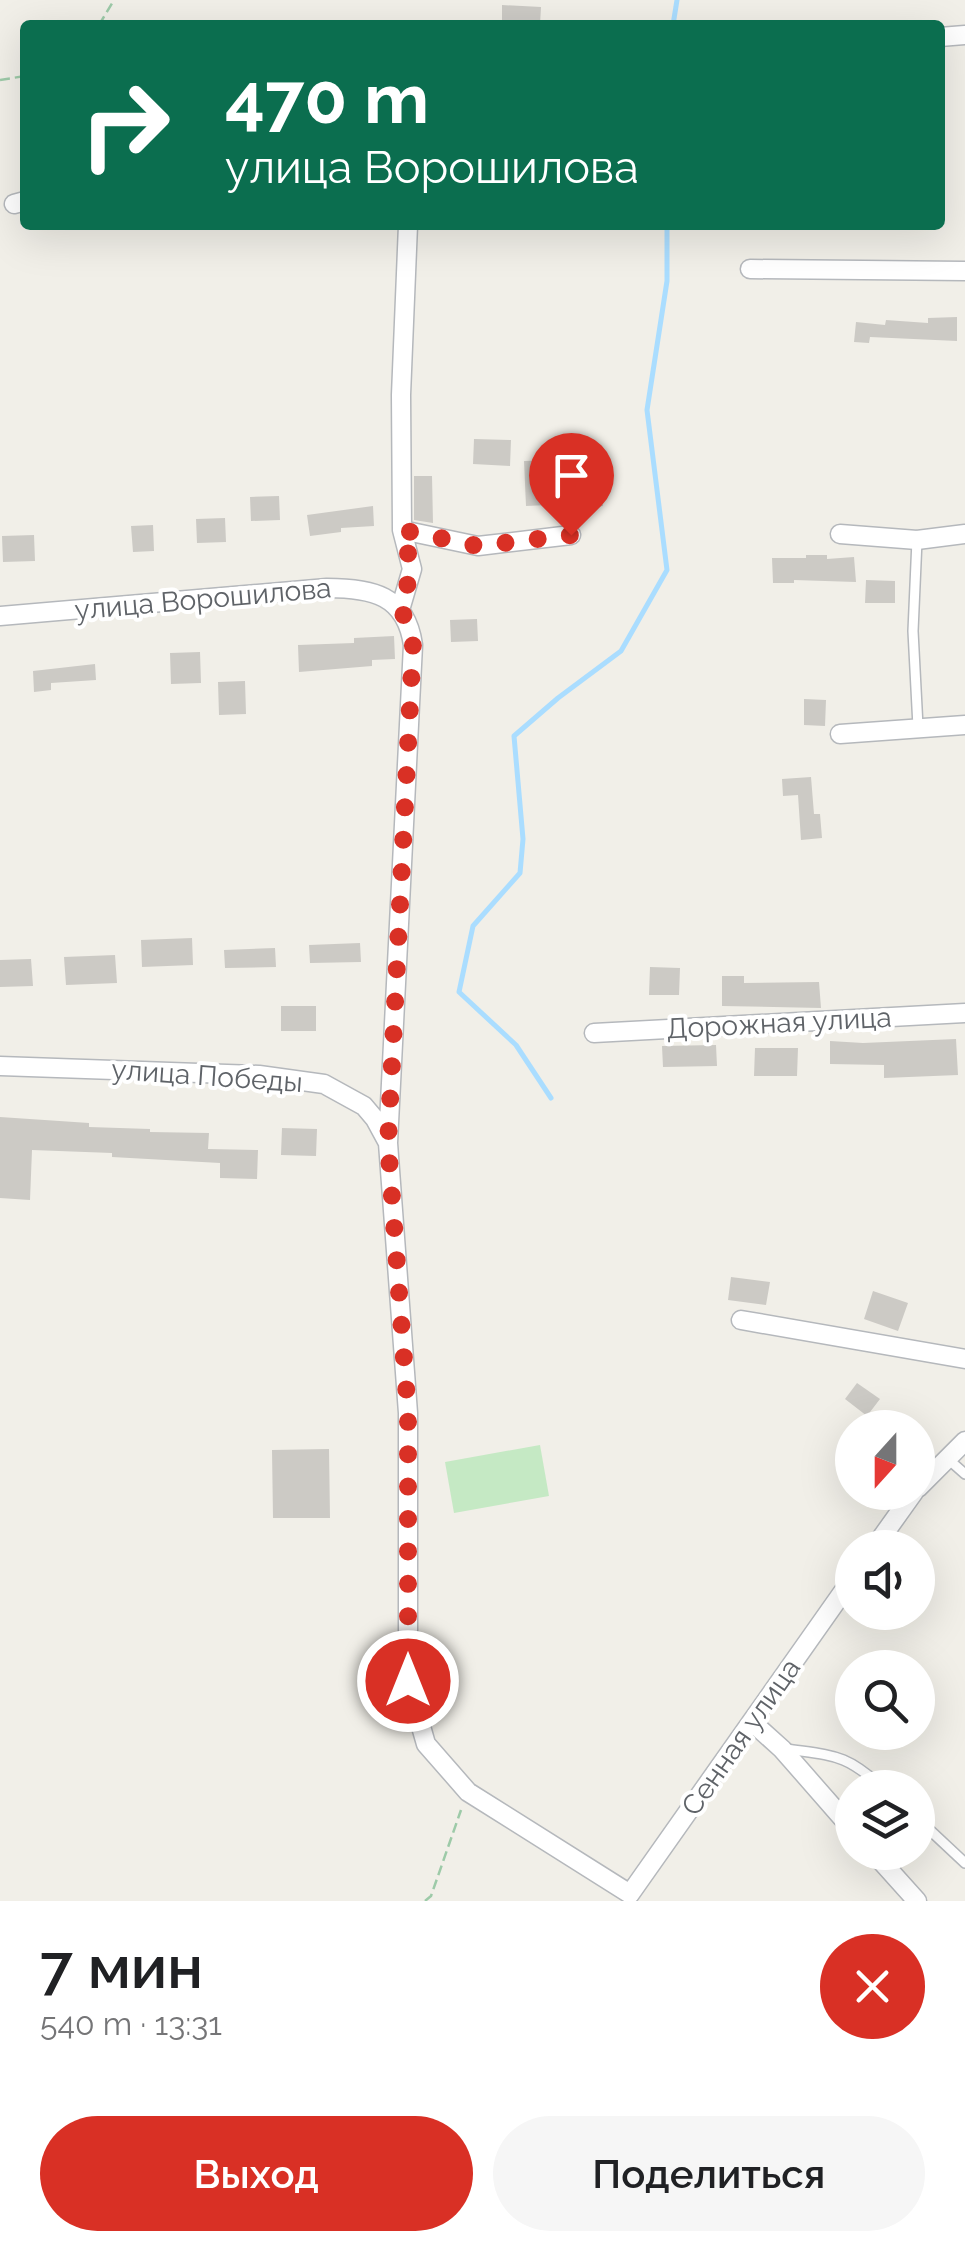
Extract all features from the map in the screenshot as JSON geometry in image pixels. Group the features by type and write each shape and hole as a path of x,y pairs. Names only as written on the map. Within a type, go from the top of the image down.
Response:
{"street":[{"path":"408,230 401,395 402,530 412,569 400,610 407,620 413,646 388,1143 408,1413 408,1681 426,1744 468,1792 628,1898"},
{"path":"750,269 965,270"},
{"path":"402,530 478,546 571,535"},
{"path":"840,534 917,540 965,534"},
{"name":"улица Ворошилова","path":"0,616 327,588 366,590 400,610"},
{"path":"840,734 965,725"},
{"name":"Дорожная улица","path":"594,1033 965,1013"},
{"name":"улица Победы","path":"0,1066 259,1075 324,1084 364,1106 388,1143"},
{"path":"741,1320 965,1359"},
{"path":"935,1469 965,1441"},
{"name":"Сенная улица","path":"628,1898 835,1602"},
{"path":"752,1722 782,1749 835,1810"},
{"path":"889,1870 916,1901"}],"lane":[{"path":"917,540 913,631 918,727"},
{"path":"946,1457 965,1474"},
{"path":"782,1749 842,1756 864,1770"},
{"path":"935,1835 965,1863"}],"path":[{"path":"426,1901 468,1792"}],"green space":[{"path":"540,1445 549,1496 454,1513 445,1462"}],"building":[{"path":"502,5 541,7 540,20 502,20"},
{"path":"957,317 957,341 870,337 869,343 854,342 856,322 928,323 928,318"},
{"path":"474,439 511,440 510,466 473,464"},
{"path":"552,460 553,493 600,488 603,506 570,510 570,504 526,506 524,461"},
{"path":"414,476 432,476 433,523 414,520"},
{"path":"279,496 280,520 251,521 250,497"},
{"path":"373,506 374,526 341,528 341,532 310,536 307,515"},
{"path":"225,518 226,542 197,543 196,519"},
{"path":"153,525 154,551 133,552 131,526"},
{"path":"34,535 35,561 3,562 2,536"},
{"path":"827,555 827,559 854,557 856,582 773,583 772,558"},
{"path":"866,580 895,581 895,603 865,603"},
{"path":"477,619 478,641 451,642 450,620"},
{"path":"394,636 395,659 372,660 372,666 299,672 298,645 354,643 354,638"},
{"path":"200,652 201,683 171,684 170,653"},
{"path":"95,664 96,680 51,683 51,690 34,692 33,671"},
{"path":"245,681 246,714 219,715 218,682"},
{"path":"804,699 826,700 825,726 804,725"},
{"path":"811,777 814,814 820,814 822,838 801,840 798,795 783,796 782,779"},
{"path":"192,938 193,965 142,967 141,940"},
{"path":"360,943 361,962 310,963 309,945"},
{"path":"275,948 276,967 225,968 224,950"},
{"path":"115,955 117,983 66,985 64,957"},
{"path":"31,959 33,986 0,987 0,960"},
{"path":"650,967 680,968 679,995 649,995"},
{"path":"722,976 744,976 744,983 819,982 821,1008 722,1006"},
{"path":"281,1006 316,1006 316,1031 281,1031"},
{"path":"956,1039 958,1075 884,1078 884,1065 830,1064 830,1041"},
{"path":"716,1045 717,1066 663,1067 662,1046"},
{"path":"755,1048 798,1048 797,1076 754,1076"},
{"path":"0,1117 150,1132 209,1133 208,1149 258,1150 257,1179 220,1178 220,1163 32,1150 30,1200 0,1198"},
{"path":"282,1128 317,1129 316,1156 281,1155"},
{"path":"731,1277 770,1282 766,1305 728,1300"},
{"path":"873,1291 908,1303 898,1331 864,1319"},
{"path":"857,1383 880,1399 872,1410 859,1410 845,1399"},
{"path":"329,1449 330,1518 273,1518 272,1450"}],"waterway":[{"path":"674,20 677,0"},
{"path":"551,1098 516,1045 459,992 473,926 520,873 523,839 514,736 621,651 667,570 647,410 667,281 667,230"}],"route":[{"path":"408,1681 408,1413 388,1143 413,646 407,620 400,610 412,569 402,530 478,546 571,535"}]}
